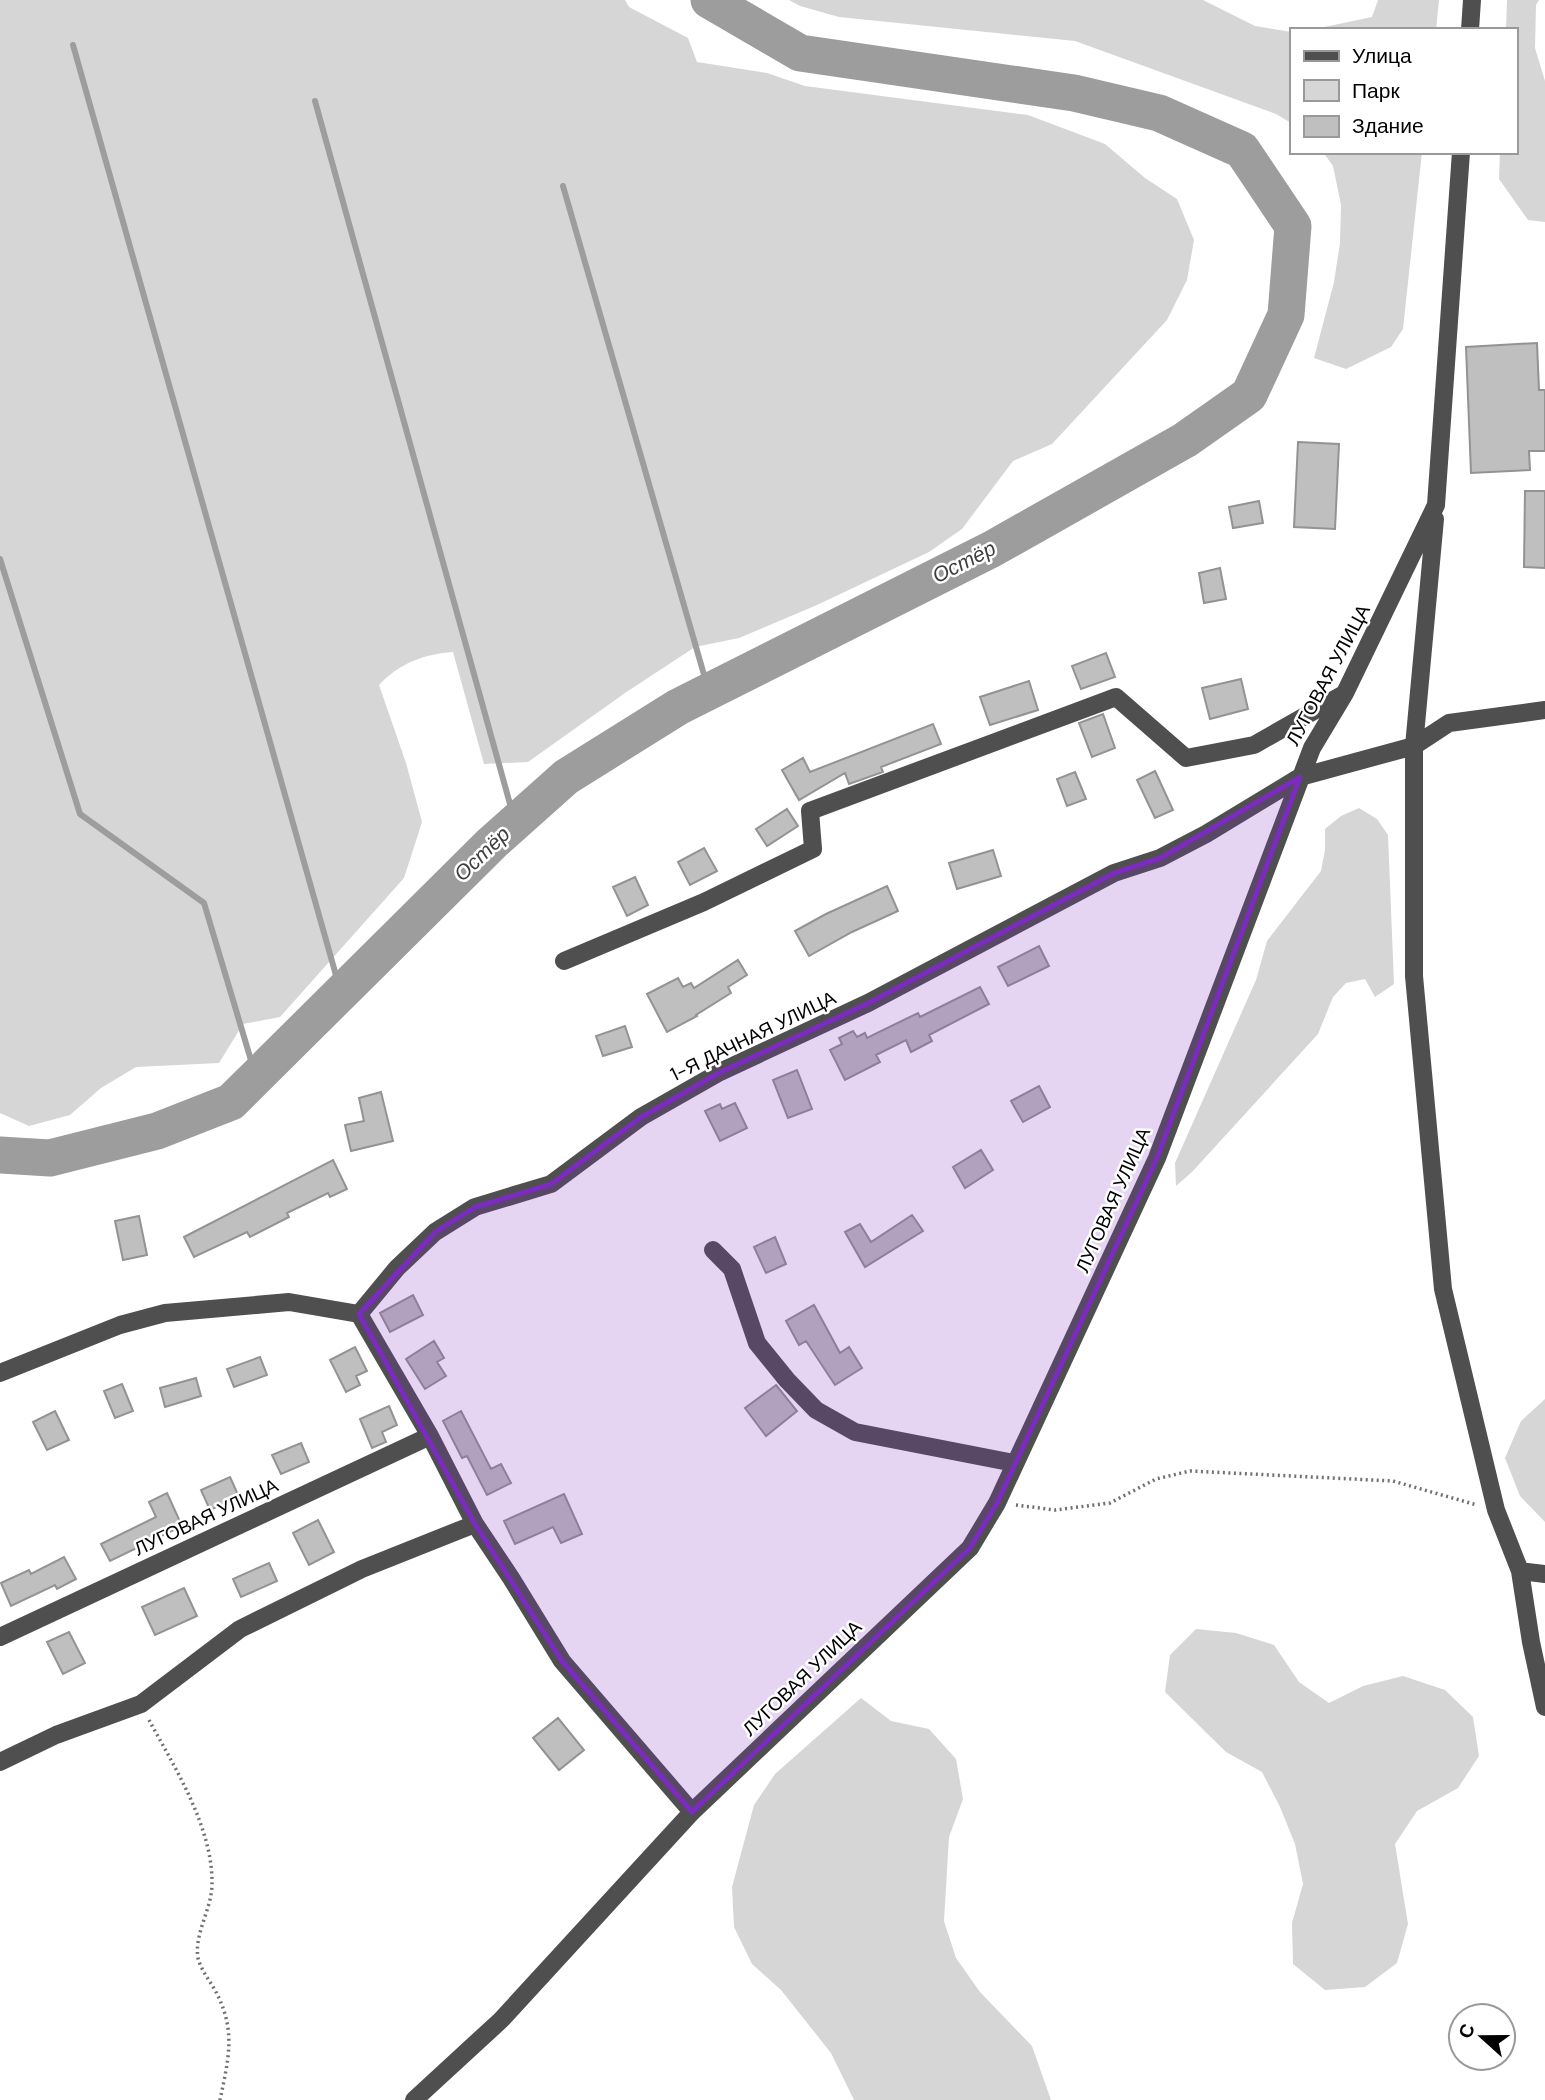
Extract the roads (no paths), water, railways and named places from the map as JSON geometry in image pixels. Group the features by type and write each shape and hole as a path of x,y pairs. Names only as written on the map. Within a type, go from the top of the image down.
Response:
{"street":[{"path":"1470,28 1472,0"},
{"name":"ЛУГОВАЯ УЛИЦА","path":"414,2100 501,2020 692,1812 970,1548 997,1503 1157,1158 1311,748 1345,693 1436,505 1461,154"},
{"path":"1436,505 1414,746 1414,976 1443,1289 1496,1510 1520,1571 1545,1707"},
{"path":"564,961 704,902 813,849 810,811 1116,697 1186,758 1254,745 1345,693"},
{"name":"1-Я ДАЧНАЯ УЛИЦА","path":"359,1314 397,1268 435,1233 475,1207 551,1184 641,1118 720,1072 868,1003 1114,873 1160,858 1300,778 1414,746 1449,723 1545,710"},
{"path":"713,1250 732,1269 757,1343 816,1410 855,1432 1014,1463"},
{"path":"0,1373 120,1325 165,1313 289,1302 359,1314 430,1436 475,1524 562,1661 692,1812"},
{"name":"ЛУГОВАЯ УЛИЦА","path":"0,1637 430,1436"},
{"path":"0,1762 56,1735 141,1704 240,1629 362,1569 475,1524"},
{"path":"1520,1571 1545,1574"}],"waterway":[{"name":"Остёр","path":"0,1155 50,1158 157,1131 231,1102 492,843 566,777 678,707 992,549 1185,440 1249,395 1286,315 1293,226 1242,150 1159,113 1074,93 800,53 709,0"},
{"path":"73,45 341,993"},
{"path":"315,101 515,822"},
{"path":"563,186 709,692"},
{"path":"0,559 80,814 204,903 256,1077"}]}
